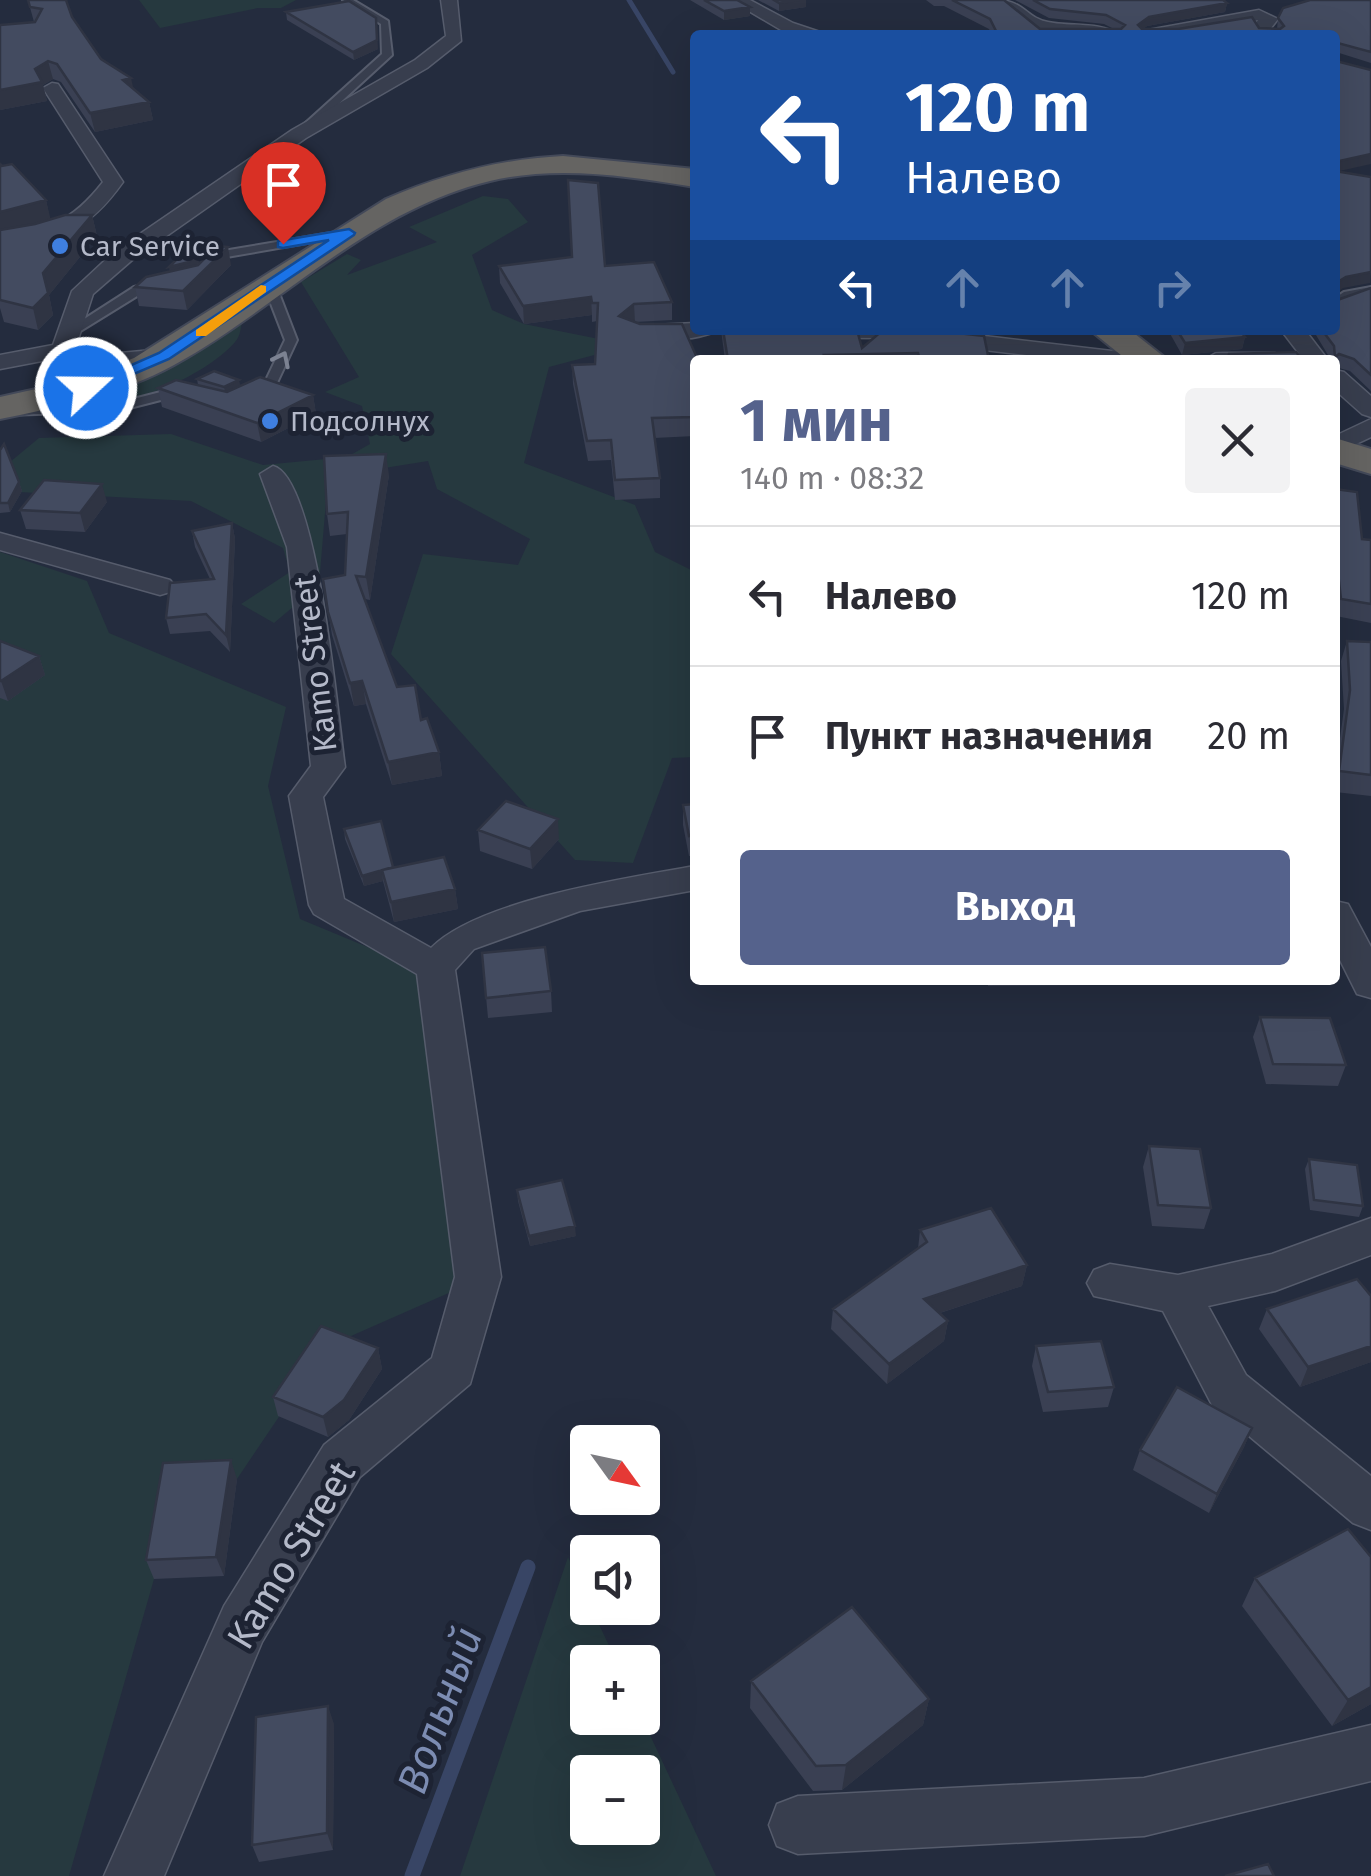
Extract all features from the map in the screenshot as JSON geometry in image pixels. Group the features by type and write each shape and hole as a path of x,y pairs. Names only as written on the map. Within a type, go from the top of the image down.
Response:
{"highway":[{"path":"4,408 108,382 164,356 349,233 440,189 514,168 566,163 690,177"},
{"path":"1095,343 1134,355"}],"street":[{"path":"67,341 83,291 123,256 299,134 421,64 455,37 449,0"},
{"path":"738,0 800,30"},
{"path":"1004,0 1043,30"},
{"path":"1177,30 1259,16 1270,19 1260,28 1263,30"},
{"path":"1050,30 1084,30"},
{"path":"0,243 62,232 88,217 113,182 52,88"},
{"path":"635,333 690,331"},
{"path":"940,335 1095,343 1119,355"},
{"path":"1297,335 1312,355"},
{"path":"1,355 67,341 110,361 164,356"},
{"path":"1340,381 1371,409"},
{"name":"Kamo Street","path":"134,1876 243,1624 342,1461 453,1370 478,1277 435,967 326,905 306,796 328,766 301,547 272,474"},
{"path":"0,541 160,586"},
{"path":"435,967 460,940 574,900 690,879"},
{"path":"1340,923 1371,984"},
{"path":"1110,1282 1178,1294 1274,1272 1371,1236"},
{"path":"1178,1294 1229,1390 1368,1508"},
{"path":"798,1825 1144,1808 1371,1752"}],"lane":[{"path":"299,134 387,55 386,23 348,0"},
{"path":"196,277 217,255 349,233"},
{"path":"67,341 138,290 177,281"},
{"path":"242,397 271,382 291,340 269,284"},
{"path":"1340,300 1371,291"},
{"path":"4,408 110,409 148,404 180,390 195,395"}],"shaded area":[{"path":"139,0 296,0 281,8 258,8 160,28"},
{"path":"483,196 508,199 528,222 472,255 492,310 524,324 619,343 617,349 549,367 524,463 635,505 655,552 690,570 690,757 672,758 633,863 575,860 391,654 423,554 518,565 530,539 437,489 428,461 328,477 319,585 274,623 241,604 290,572 283,548 191,501 0,491 10,462 39,438 171,434 263,465 347,457 370,444 362,406 325,392 359,377 301,282 347,254 361,260 347,275 437,242 409,227"},
{"path":"242,320 235,342 191,375 131,398 98,398 161,370"},
{"path":"0,552 87,581 109,633 286,707 268,786 300,919 418,968 460,1288 326,1347 237,1479 171,1483 154,1579 69,1876 0,1876"},
{"path":"568,1557 570,1625 599,1625 609,1645 570,1645 570,1735 650,1735 659,1755 570,1755 570,1845 660,1845 660,1756 716,1876 460,1876"}],"building":[{"path":"28,0 66,0 72,17 101,59 131,78 123,80 149,102 90,113 57,64 48,61 35,69 42,82 0,90 0,25 35,22 42,9 30,7"},
{"path":"704,0 737,0 750,7 724,11"},
{"path":"952,0 1004,0 1040,29 1121,29 1125,25 1106,15 1050,9 1033,0 1223,0 1227,3 1149,17 1138,25 1142,29 1178,29 1252,17 1259,28 1280,29 1284,26 1278,18 1283,8 1310,0 1371,0 1371,52 1340,44 1340,30 996,30 990,19"},
{"path":"349,1 376,18 377,40 353,52 286,12"},
{"path":"1340,62 1371,70 1371,154 1340,161"},
{"path":"0,164 12,164 46,200 0,212"},
{"path":"1340,172 1371,177 1371,272 1340,281"},
{"path":"568,180 598,183 605,266 654,262 672,302 634,304 619,316 640,324 682,324 696,355 690,355 690,417 652,418 660,478 615,480 611,440 587,441 572,365 595,364 598,303 592,303 591,297 523,306 499,266 572,257"},
{"path":"65,215 92,215 43,273 48,293 33,308 0,300 0,230"},
{"path":"217,246 228,247 183,291 135,287 146,277 198,265"},
{"path":"183,253 197,254 189,262 169,267"},
{"path":"1371,288 1371,375 1354,359 1335,355 1326,335 1340,335 1340,299"},
{"path":"724,335 858,335 862,348 877,335 975,335 984,336 988,355 918,353 727,355"},
{"path":"1180,335 1245,337 1185,343"},
{"path":"1296,352 1299,355 1230,355"},
{"path":"214,371 239,380 224,387 197,379"},
{"path":"260,377 313,395 257,423 158,388 176,380 227,392"},
{"path":"4,444 19,482 8,503 0,503 0,450"},
{"path":"386,454 366,577 356,576 397,687 415,685 421,720 427,718 439,752 388,762 362,681 350,683 328,612 323,579 345,575 348,512 327,514 324,456"},
{"path":"44,480 102,484 80,513 20,510"},
{"path":"1340,490 1357,492 1362,539 1371,540 1371,604 1341,599"},
{"path":"232,523 226,635 206,614 166,618 170,583 214,579 192,531"},
{"path":"0,641 39,656 1,681"},
{"path":"1347,641 1371,642 1371,775 1340,771 1350,690"},
{"path":"506,801 558,819 530,849 478,830"},
{"path":"690,804 690,836 689,836 683,805"},
{"path":"381,821 393,867 362,876 344,829"},
{"path":"444,857 455,889 391,902 382,870"},
{"path":"545,947 551,991 486,998 482,953"},
{"path":"1260,1017 1330,1018 1346,1065 1273,1064"},
{"path":"1149,1146 1200,1149 1211,1208 1158,1205"},
{"path":"1309,1159 1357,1165 1363,1206 1314,1200"},
{"path":"562,1180 575,1226 529,1236 517,1190"},
{"path":"991,1208 1027,1265 924,1299 948,1321 889,1364 833,1309 927,1242 920,1230"},
{"path":"1357,1279 1371,1296 1371,1346 1308,1367 1267,1309"},
{"path":"321,1326 378,1348 344,1400 323,1417 273,1397"},
{"path":"1101,1341 1114,1387 1048,1392 1036,1346"},
{"path":"1177,1387 1252,1428 1217,1494 1140,1450"},
{"path":"231,1460 216,1557 146,1560 163,1463"},
{"path":"1348,1529 1371,1557 1371,1687 1348,1700 1255,1578"},
{"path":"852,1607 929,1699 846,1765 816,1766 751,1681"},
{"path":"328,1706 327,1833 252,1845 256,1717"},
{"path":"1268,1864 1274,1876 1225,1876"}],"waterway":[{"name":"Вольный","path":"629,0 673,72"},
{"name":"Вольный","path":"412,1876 528,1567"}],"slow traffic":[{"path":"201,333 261,289"}],"place":[{"name":"Car Service","path":"60,246"},
{"name":"Подсолнух","path":"270,421"}],"route":[{"path":"86,388 164,356 349,233 283,244"}]}
